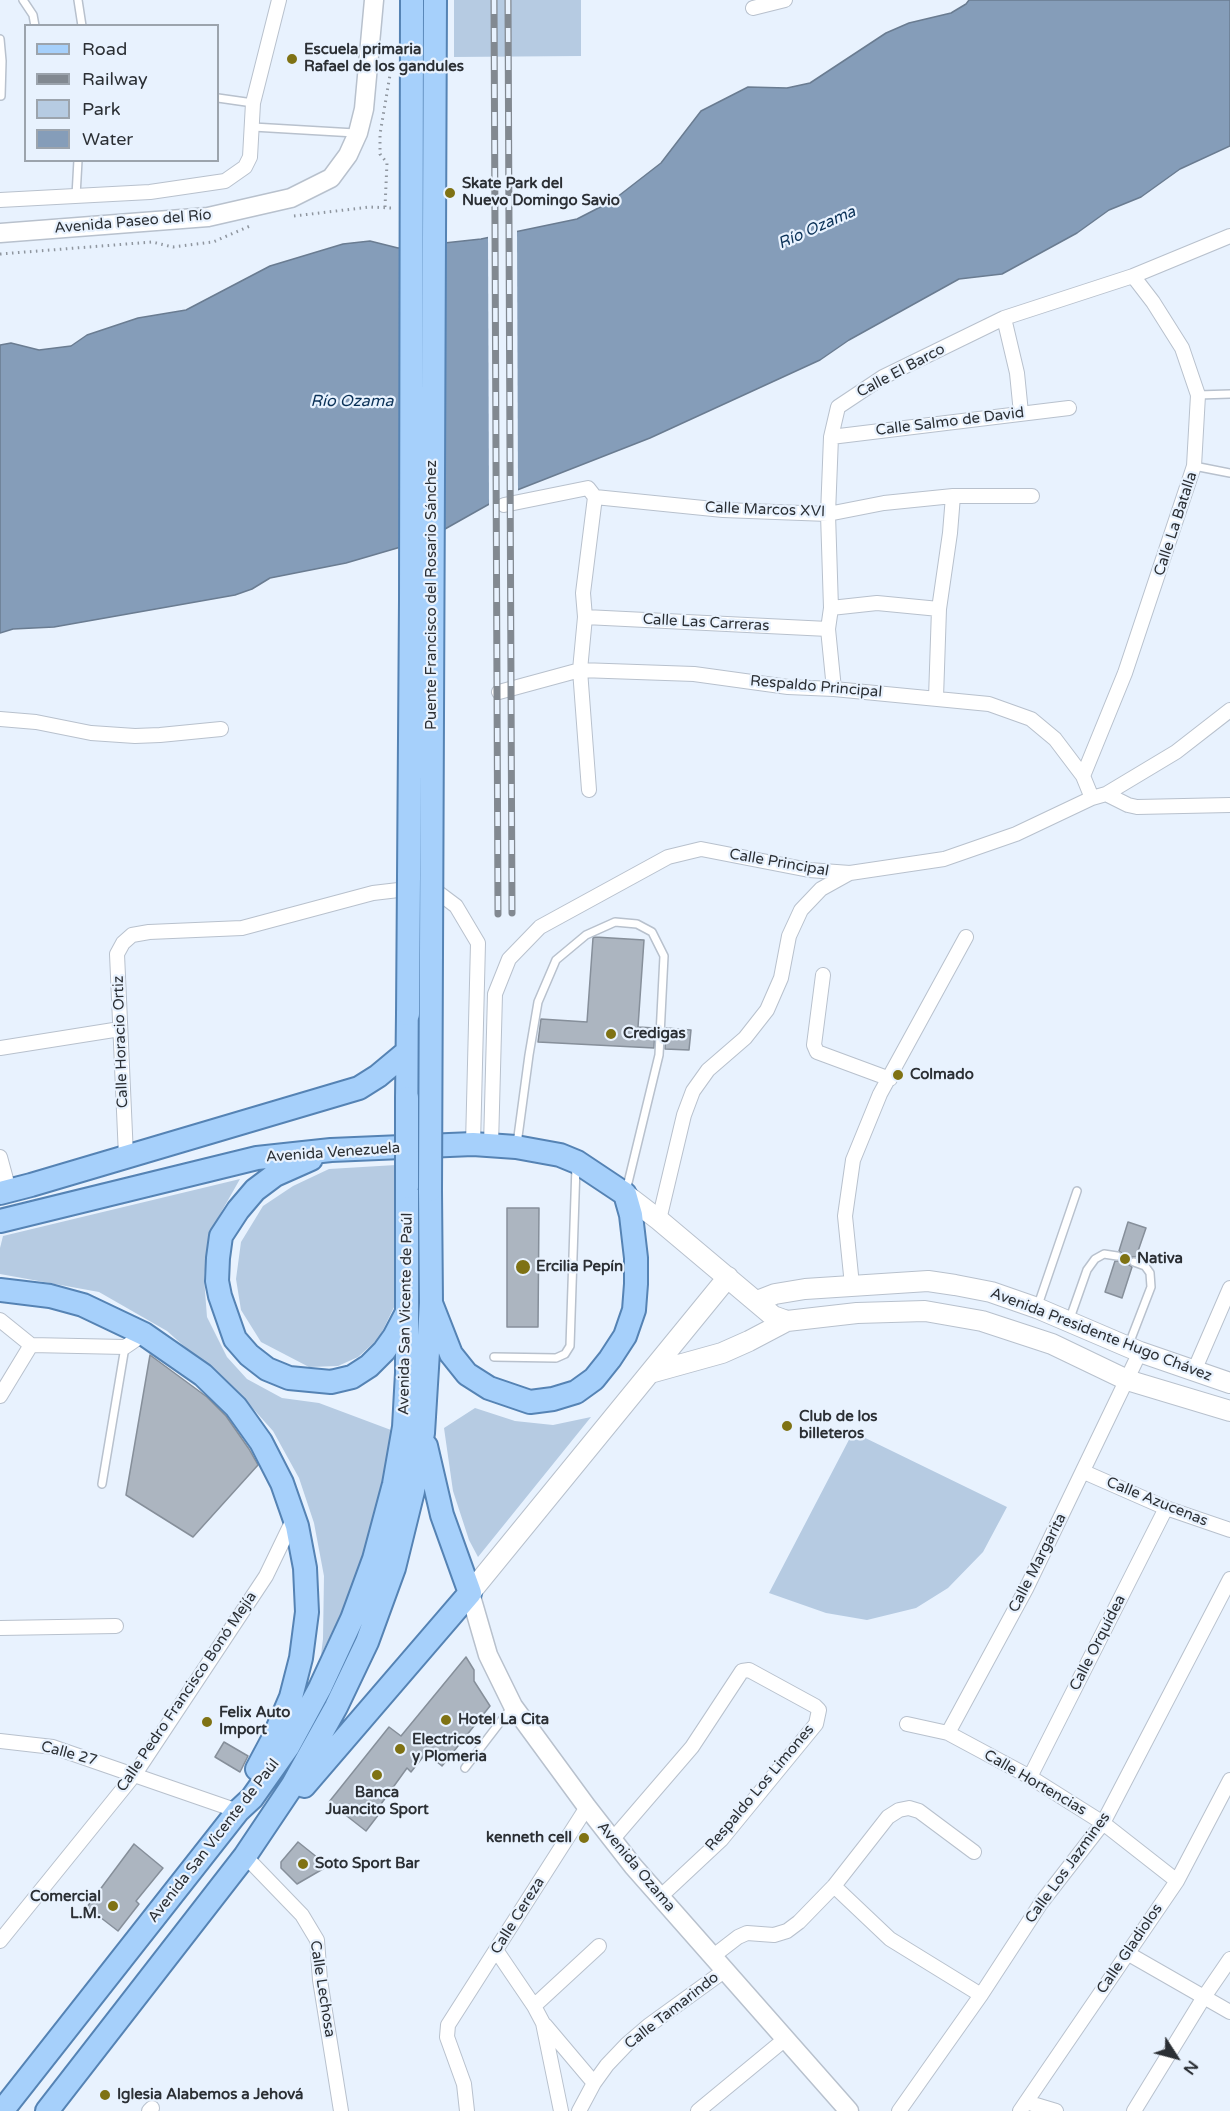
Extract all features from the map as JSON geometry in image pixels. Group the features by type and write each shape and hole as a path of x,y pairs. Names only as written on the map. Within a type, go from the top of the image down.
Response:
{"main road":[{"name":"Puente Francisco del Rosario Sánchez","path":"407,1187 412,0"},
{"name":"Puente Francisco del Rosario Sánchez","path":"430,1190 435,0"},
{"path":"4,1191 359,1088 378,1076 408,1051"},
{"name":"Avenida Venezuela","path":"0,1221 257,1158 331,1150 482,1145 516,1147 560,1155 576,1162 625,1194"},
{"path":"331,1150 275,1175 255,1190 221,1236 217,1281 235,1339 249,1355 267,1369 289,1378 332,1383 352,1377 369,1366 394,1337 406,1312"},
{"name":"Avenida San Vicente de Paúl","path":"2,2111 238,1811 252,1798 288,1747 320,1688 352,1618 374,1558 394,1484 404,1427 407,1373 407,1187"},
{"name":"Avenida San Vicente de Paúl","path":"47,2111 245,1856 292,1786 336,1707 367,1642 394,1568 413,1491 423,1434 430,1303 430,1190"},
{"path":"625,1194 729,1277 773,1316 787,1321"},
{"path":"430,1303 451,1354 467,1374 489,1388 530,1402 553,1400 576,1392 594,1379 610,1359 625,1336 633,1310 636,1258 631,1215 625,1194"},
{"path":"407,1255 431,1258"},
{"path":"245,1856 391,1682 470,1593 729,1277"},
{"name":"Avenida Presidente Hugo Chávez","path":"758,1301 775,1294 805,1289 928,1281 991,1292 1037,1308 1135,1349 1230,1383"},
{"path":"0,1290 50,1296 83,1305 144,1334 203,1375 236,1407 261,1442 282,1483 294,1518 305,1568 307,1612 301,1658 291,1697 238,1811"},
{"name":"Avenida Presidente Hugo Chávez","path":"787,1321 857,1313 925,1311 982,1320 1052,1344 1127,1380 1230,1411"},
{"path":"650,1373 722,1353 787,1321"},
{"path":"423,1434 442,1515 470,1593"}],"street":[{"name":"Avenida Paseo del Río","path":"0,200 150,192 225,181 248,163 253,103 279,0"},
{"path":"358,133 364,109 374,0"},
{"path":"753,8 785,0"},
{"name":"Avenida Paseo del Río","path":"0,232 208,217 291,198 331,178 348,156 358,133"},
{"name":"Calle El Barco","path":"834,689 828,628 831,608 828,514 831,437 838,406 883,377 1004,318 1133,276 1230,236"},
{"name":"Calle La Batalla","path":"1083,776 1125,673 1194,466 1198,396 1182,348 1153,302 1133,276"},
{"path":"1004,318 1017,373 1021,412"},
{"name":"Calle Salmo de David","path":"831,437 1021,412 1069,408"},
{"name":"Calle Marcos XVI","path":"504,505 588,488 595,496 723,510 828,514 884,503 952,496 1032,496"},
{"path":"589,790 580,670 585,617 583,593 595,496"},
{"path":"936,698 939,609 950,533 952,496"},
{"path":"831,608 877,603 939,609"},
{"name":"Calle Las Carreras","path":"585,617 828,628"},
{"name":"Respaldo Principal","path":"499,692 580,670 694,674 788,687 834,689 989,704 1031,719 1055,739 1099,796"},
{"name":"Calle Principal","path":"482,1145 495,994 509,959 540,927 668,857 701,849 809,870 850,873 944,859 1016,834 1099,796 1176,752 1230,710"},
{"path":"0,719 36,722 91,733 135,736 221,729"},
{"path":"1099,796 1137,807 1230,805"},
{"path":"659,1220 684,1115 693,1091 708,1070 745,1038 767,1010 781,978 789,936 801,910 821,889 850,873"},
{"name":"Calle Horacio Ortiz","path":"126,1156 117,954 123,943 132,935 149,932 242,928 374,893 407,889 440,894 456,906 478,943 482,1145"},
{"path":"852,1286 845,1216 853,1160 880,1095 966,937"},
{"path":"823,975 814,1045 818,1052 890,1079"},
{"path":"0,1048 120,1029"},
{"path":"0,1156 4,1191"},
{"path":"1194,1371 1230,1288"},
{"path":"0,1320 31,1345 125,1347 144,1334"},
{"path":"0,1396 31,1345"},
{"name":"Calle Margarita","path":"948,1733 1026,1590 1084,1472 1127,1380 1135,1349"},
{"name":"Calle Azucenas","path":"1084,1472 1166,1508 1230,1530"},
{"name":"Calle Orquídea","path":"1030,1777 1166,1508"},
{"name":"Calle Pedro Francisco Bonó Mejía","path":"0,1941 135,1774 266,1576 294,1518"},
{"name":"Calle Los Jazmines","path":"899,2111 981,1995 1041,1903 1103,1823 1230,1579"},
{"name":"Avenida Ozama","path":"470,1593 488,1655 513,1706 586,1807 660,1897 849,2111"},
{"path":"0,1628 116,1626"},
{"name":"Respaldo Los Limones","path":"612,1840 692,1747 742,1671 749,1670 819,1710 816,1724 721,1840 660,1897"},
{"path":"907,1724 948,1733"},
{"name":"Calle Hortencias","path":"948,1733 1030,1777 1103,1823 1177,1881"},
{"name":"Calle 27","path":"0,1741 53,1747 238,1811"},
{"name":"Calle Gladiolos","path":"1023,2107 1177,1881 1230,1780"},
{"name":"Calle Cereza","path":"467,2111 464,2084 447,2037 448,2025 586,1807"},
{"name":"Calle Tamarindo","path":"579,2111 607,2065 718,1964 738,1937 747,1933 774,1935 787,1931 799,1923 834,1886 888,1817 899,1810 909,1808 919,1811 974,1852"},
{"name":"Calle Lechosa","path":"245,1856 302,1915 317,1940 320,1980 341,2111"},
{"path":"834,1886 890,1939 981,1995"},
{"path":"534,2006 598,1946"},
{"path":"496,1950 543,2023 594,2083"},
{"path":"1127,1953 1230,2012"},
{"path":"1134,2111 1230,1959"},
{"path":"543,2023 561,2111"},
{"path":"698,2111 784,2040"},
{"path":"1023,2107 1056,2111"}],"lane":[{"path":"23,0 33,15 35,24"},
{"path":"78,0 82,24"},
{"path":"0,39 1,96"},
{"path":"219,98 253,103"},
{"path":"252,127 358,133"},
{"path":"76,196 78,162"},
{"path":"1198,396 1230,394"},
{"path":"1194,466 1230,473"},
{"path":"516,1147 538,1002 556,960 586,935 615,922 637,924 652,932 664,956 659,1055 625,1194"},
{"path":"494,1357 556,1358 565,1354 570,1346 576,1162"},
{"path":"1037,1308 1077,1191"},
{"path":"1068,1321 1087,1270 1095,1259 1104,1254 1117,1256"},
{"path":"1134,1262 1145,1266 1150,1273 1151,1287 1135,1349"},
{"path":"102,1484 125,1347"},
{"path":"465,1768 513,1706"}],"path":[{"path":"385,207 387,163 380,154 380,134 391,68"}],"green space":[{"path":"454,0 581,0 581,56 454,57"},
{"path":"396,1165 396,1303 379,1338 358,1357 338,1366 309,1367 261,1342 241,1310 236,1279 241,1242 263,1206 293,1186 329,1169"},
{"path":"240,1179 219,1216 208,1246 204,1278 207,1317 227,1357 247,1379 282,1398 319,1403 391,1430 378,1508 364,1557 343,1610 321,1655 324,1576 314,1523 299,1478 273,1431 248,1403 167,1331 99,1292 0,1274 0,1248 3,1236"},
{"path":"475,1408 515,1421 553,1425 591,1417 478,1557 469,1540 453,1491 444,1428"},
{"path":"853,1432 1007,1507 983,1552 948,1588 916,1608 867,1620 826,1613 769,1593"}],"water":[{"name":"Río Ozama","path":"969,0 1230,0 1230,146 1180,169 1141,197 1109,210 1077,233 1002,274 959,279 849,340 820,360 650,438 507,494 445,529 411,544 346,563 270,578 252,589 235,595 54,627 13,629 0,633 0,345 11,343 39,350 71,346 87,335 138,318 186,310 270,266 343,244 370,241 398,248 481,239 577,219 612,201 661,163 701,111 748,87 787,88 810,83 886,33 909,23 951,13"}],"pier":[{"path":"517,228 518,493 489,508 488,234"}],"building":[{"path":"593,938 644,940 638,1027 655,1028 654,1048 538,1042 541,1019 587,1022"},
{"path":"666,1028 691,1030 689,1050 665,1049"},
{"name":"Ercilia Pepín","path":"507,1208 539,1208 538,1327 507,1327"},
{"name":"Nativa","path":"1128,1222 1146,1228 1136,1257 1131,1257 1129,1261 1132,1267 1122,1298 1105,1292 1115,1261 1120,1261 1122,1257 1119,1251"},
{"path":"150,1355 207,1397 226,1416 258,1465 193,1537 126,1495"},
{"path":"466,1657 474,1670 474,1681 490,1706 442,1766 426,1753 411,1772 407,1768 376,1811 379,1814 366,1831 329,1802 389,1727 401,1736"},
{"path":"224,1742 248,1756 240,1772 215,1757"},
{"name":"Soto Sport Bar","path":"298,1842 328,1866 297,1884 281,1868 281,1862"},
{"path":"134,1844 163,1868 136,1901 139,1904 118,1931 87,1907"}],"railway":[{"path":"494,0 498,914"},
{"path":"508,0 512,913"}],"place":[{"name":"Escuela primaria Rafael de los gandules","path":"292,59"},
{"name":"Skate Park del Nuevo Domingo Savio","path":"450,193"},
{"name":"Credigas","path":"611,1034"},
{"name":"Colmado","path":"898,1075"},
{"name":"Nativa","path":"1125,1259"},
{"name":"Ercilia Pepín","path":"523,1267"},
{"name":"Club de los billeteros","path":"787,1426"},
{"name":"Hotel La Cita","path":"446,1720"},
{"name":"Felix Auto Import","path":"207,1722"},
{"name":"Electricos y Plomeria","path":"400,1749"},
{"name":"Banca Juancito Sport","path":"377,1775"},
{"name":"kenneth cell","path":"584,1838"},
{"name":"Soto Sport Bar","path":"303,1864"},
{"name":"Comercial L.M.","path":"113,1906"},
{"name":"Iglesia Alabemos a Jehová","path":"105,2095"}]}
